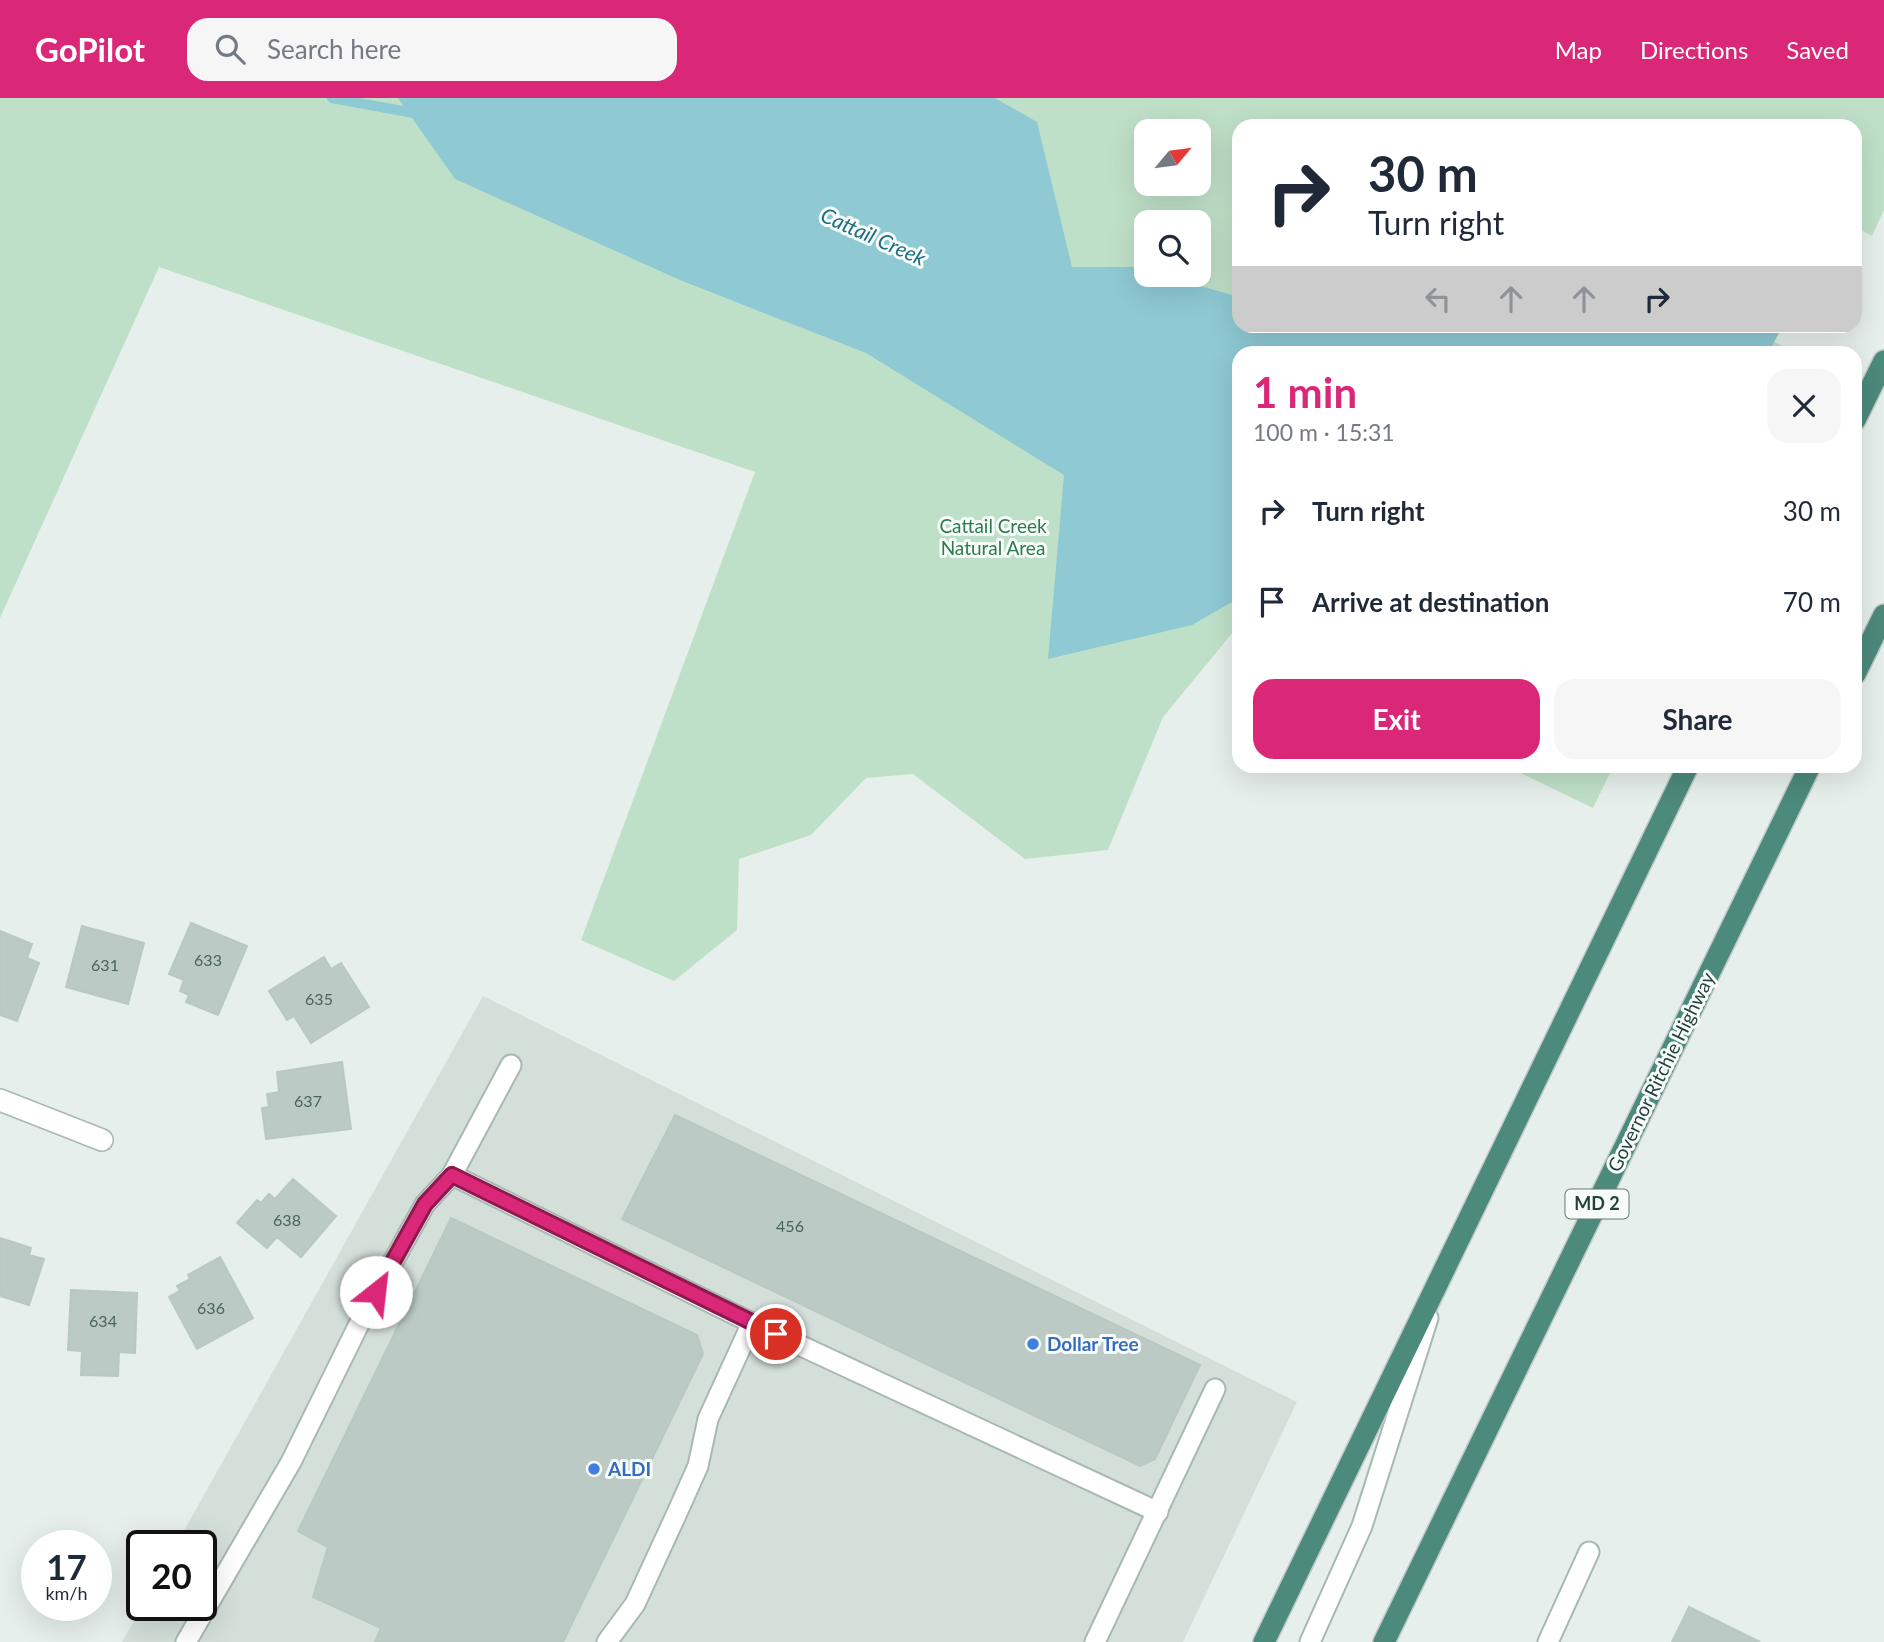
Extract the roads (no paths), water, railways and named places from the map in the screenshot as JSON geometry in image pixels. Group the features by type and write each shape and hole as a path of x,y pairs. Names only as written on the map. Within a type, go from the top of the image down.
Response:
{"highway":[{"path":"1862,406 1884,360"},
{"path":"1862,660 1884,615"},
{"path":"1264,1642 1685,773"},
{"name":"Governor Ritchie Highway","path":"1384,1642 1807,773"}],"street":[{"path":"0,1100 102,1140"}],"lane":[{"path":"186,1642 291,1462 364,1314 425,1204 452,1175 511,1065"},
{"path":"452,1175 752,1323 1158,1512"},
{"path":"1310,1642 1363,1526 1442,1273"},
{"path":"607,1642 635,1604 677,1513 698,1466 708,1419 752,1323"},
{"path":"1095,1642 1215,1389"},
{"path":"1548,1642 1590,1552"}],"water":[{"path":"398,98 995,98 1037,122 1072,267 1134,267 1134,287 1204,287 1232,295 1232,333 1779,333 1772,346 1232,346 1232,602 1192,625 1048,659 1064,475 866,353 680,280 455,179"}],"waterway":[{"name":"Cattail Creek","path":"332,98 419,114"}],"place":[{"name":"Dollar Tree","path":"1033,1344"},
{"name":"ALDI","path":"594,1469"}],"park label":[{"name":"Cattail Creek Natural Area","path":"993,537"}]}
